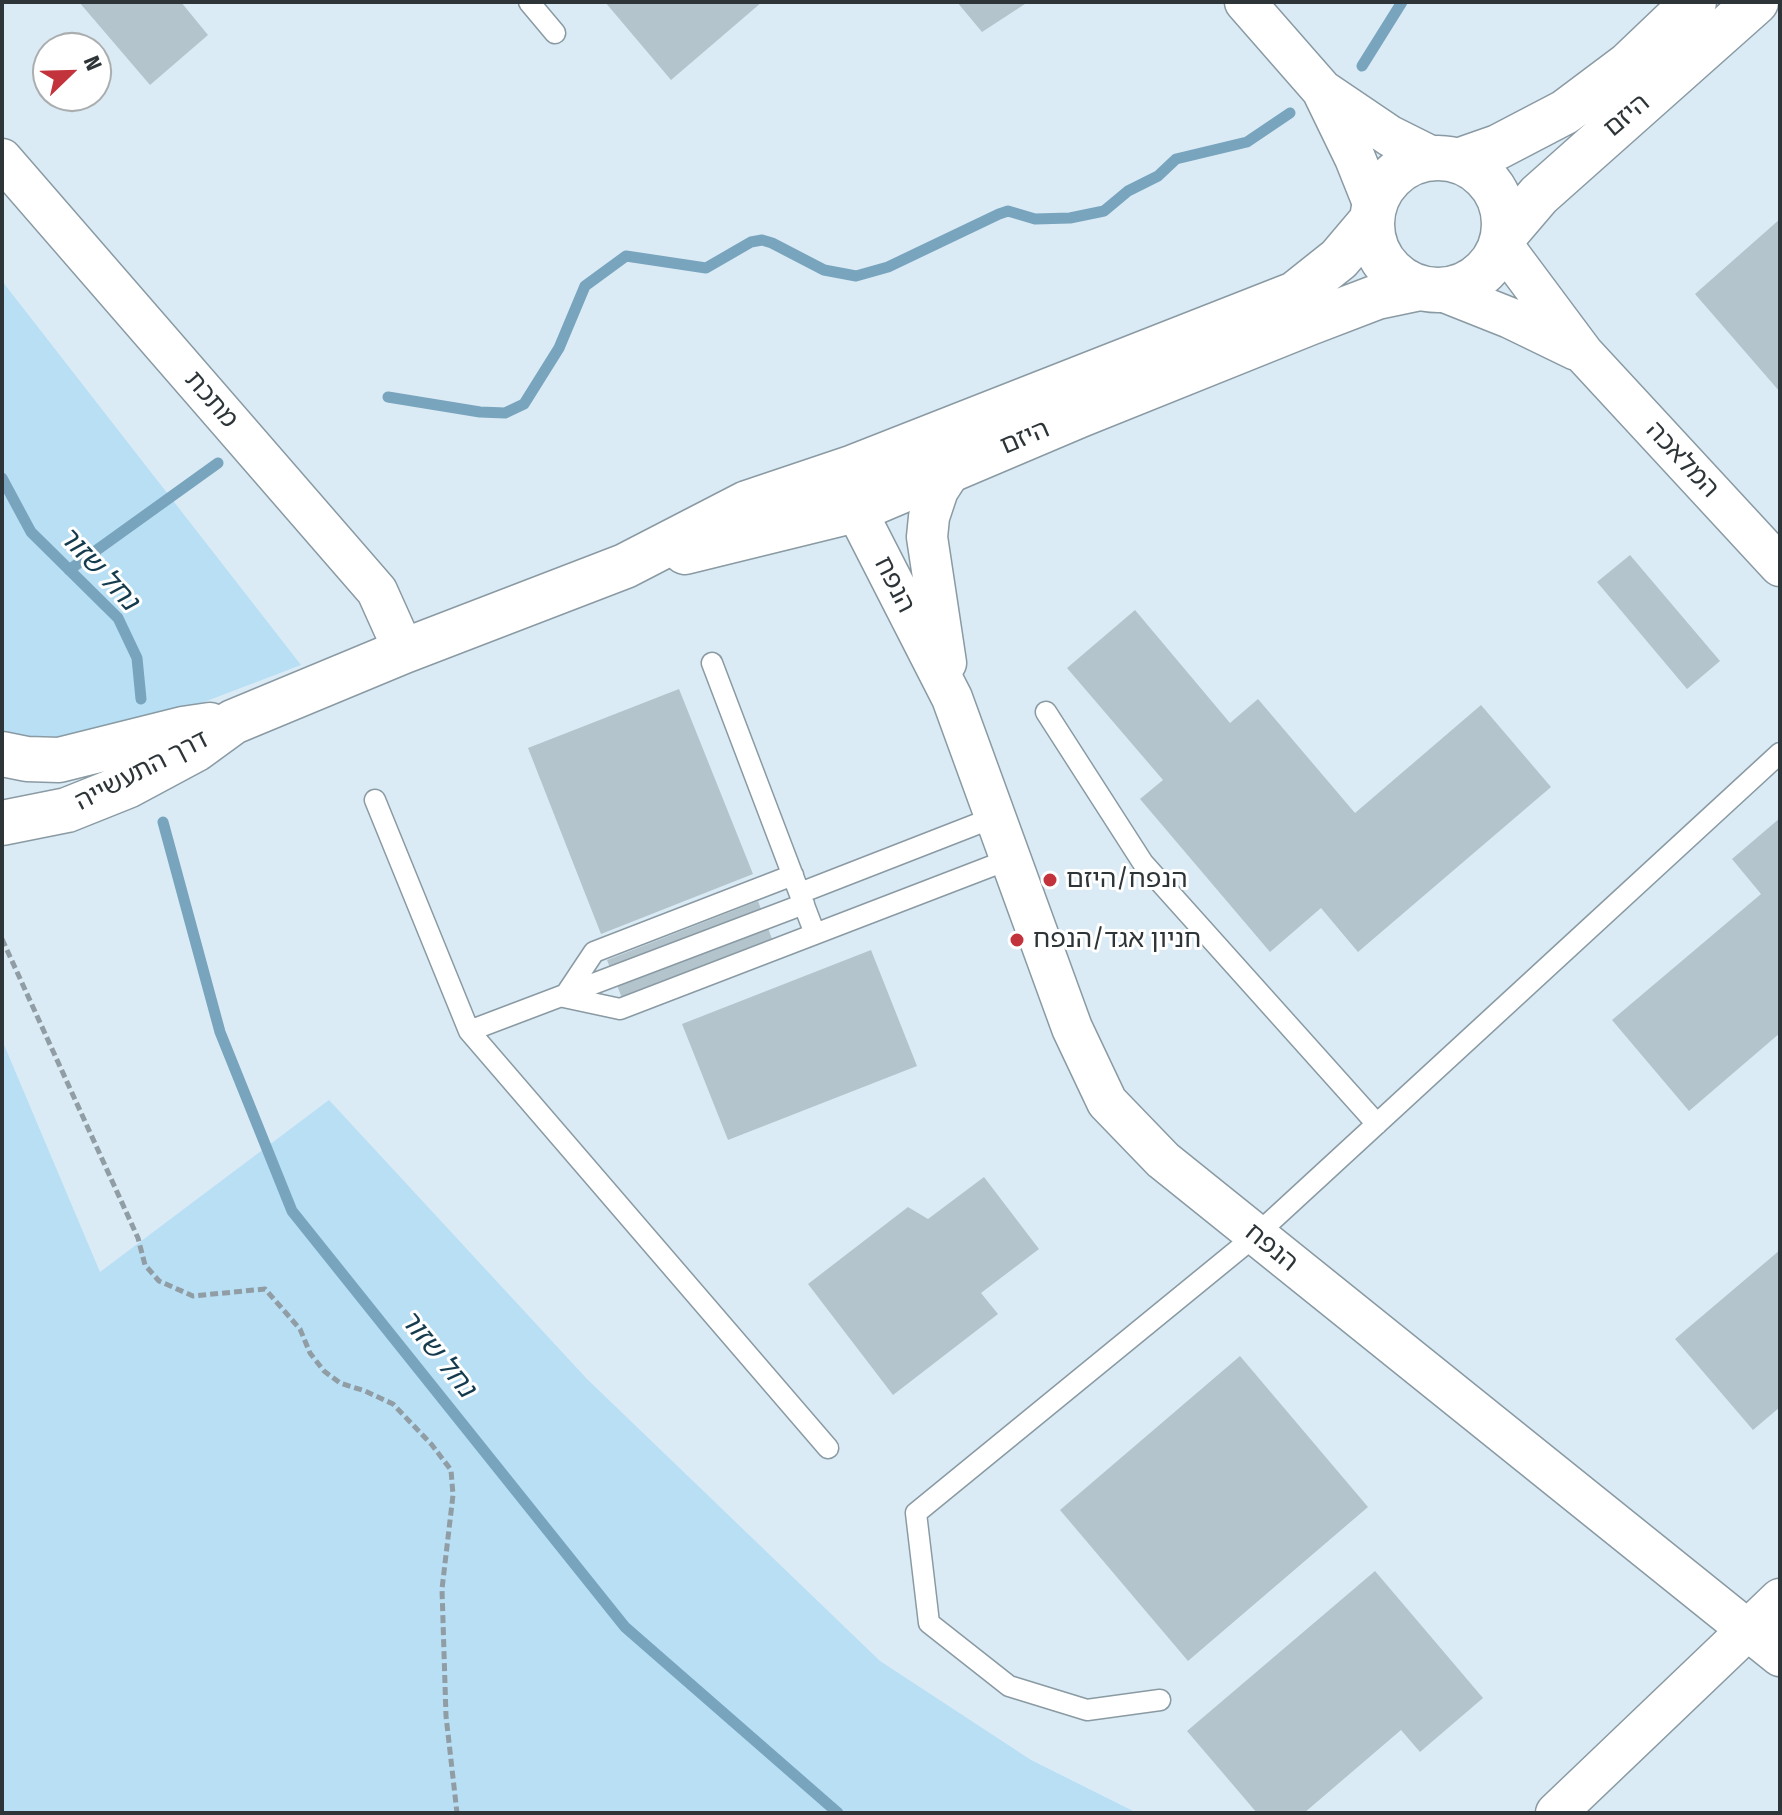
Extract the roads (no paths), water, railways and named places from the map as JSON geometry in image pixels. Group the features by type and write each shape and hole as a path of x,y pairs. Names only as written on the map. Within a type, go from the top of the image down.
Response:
{"street":[{"name":"המלאכה","path":"1245,2 1322,90 1390,136 1446,160 1466,163 1484,176 1497,193 1504,214 1502,240 1583,353 1780,566"},
{"name":"היזם","path":"1446,160 1498,147 1565,112 1629,64 1694,2"},
{"name":"היזם","path":"1502,240 1550,185 1756,2"},
{"name":"המלאכה","path":"1322,90 1355,158 1374,214 1375,242 1384,262 1400,278 1510,318 1583,353"},
{"name":"מתכת","path":"2,159 377,591 404,651"},
{"path":"1374,214 1376,200 1388,181 1404,167 1424,159 1446,160"},
{"name":"היזם","path":"404,651 625,566 747,503 854,467 1295,294 1339,259 1374,214"},
{"path":"1431,289 1464,286 1482,274 1496,257 1502,240"},
{"name":"היזם","path":"625,566 856,510 1309,323 1377,297 1431,289"},
{"name":"הנפח","path":"854,467 856,510 952,698 1072,1028 1107,1102 1163,1160 1255,1236 1780,1656"},
{"name":"הנפח","path":"951,470 938,490 929,517 927,537 952,698"},
{"name":"דרך התעשייה","path":"2,823 67,810 127,786 196,749 233,722 404,651"},
{"name":"דרך התעשייה","path":"2,754 59,760 183,729 233,722"},
{"path":"1556,1813 1780,1599"}],"lane":[{"path":"529,2 555,33"},
{"path":"712,663 815,934"},
{"path":"1046,712 1143,863 1377,1124"},
{"path":"1160,1700 1087,1710 1009,1686 929,1623 916,1513 1255,1236 1780,753"},
{"path":"375,800 469,1031 828,1448"},
{"path":"564,997 594,952 799,890 995,817"},
{"path":"564,997 620,1009 1010,859"},
{"path":"469,1031 564,997 799,890"}],"waterway":[{"path":"1362,66 1402,2"},
{"path":"388,397 480,412 505,413 524,404 559,348 585,286 626,256 706,268 751,242 762,240 824,270 856,276 888,267 1008,211 1035,219 1070,218 1104,211 1128,191 1158,176 1176,159 1247,142 1290,113"},
{"path":"69,570 218,463"},
{"name":"נחל שזור","path":"2,478 31,532 118,618 137,658 141,699"},
{"name":"נחל שזור","path":"163,822 220,1032 292,1211 625,1627 838,1813"}],"place":[{"name":"הנפח/היזם","path":"1050,880"},
{"name":"חניון אגד/הנפח","path":"1017,940"}]}
